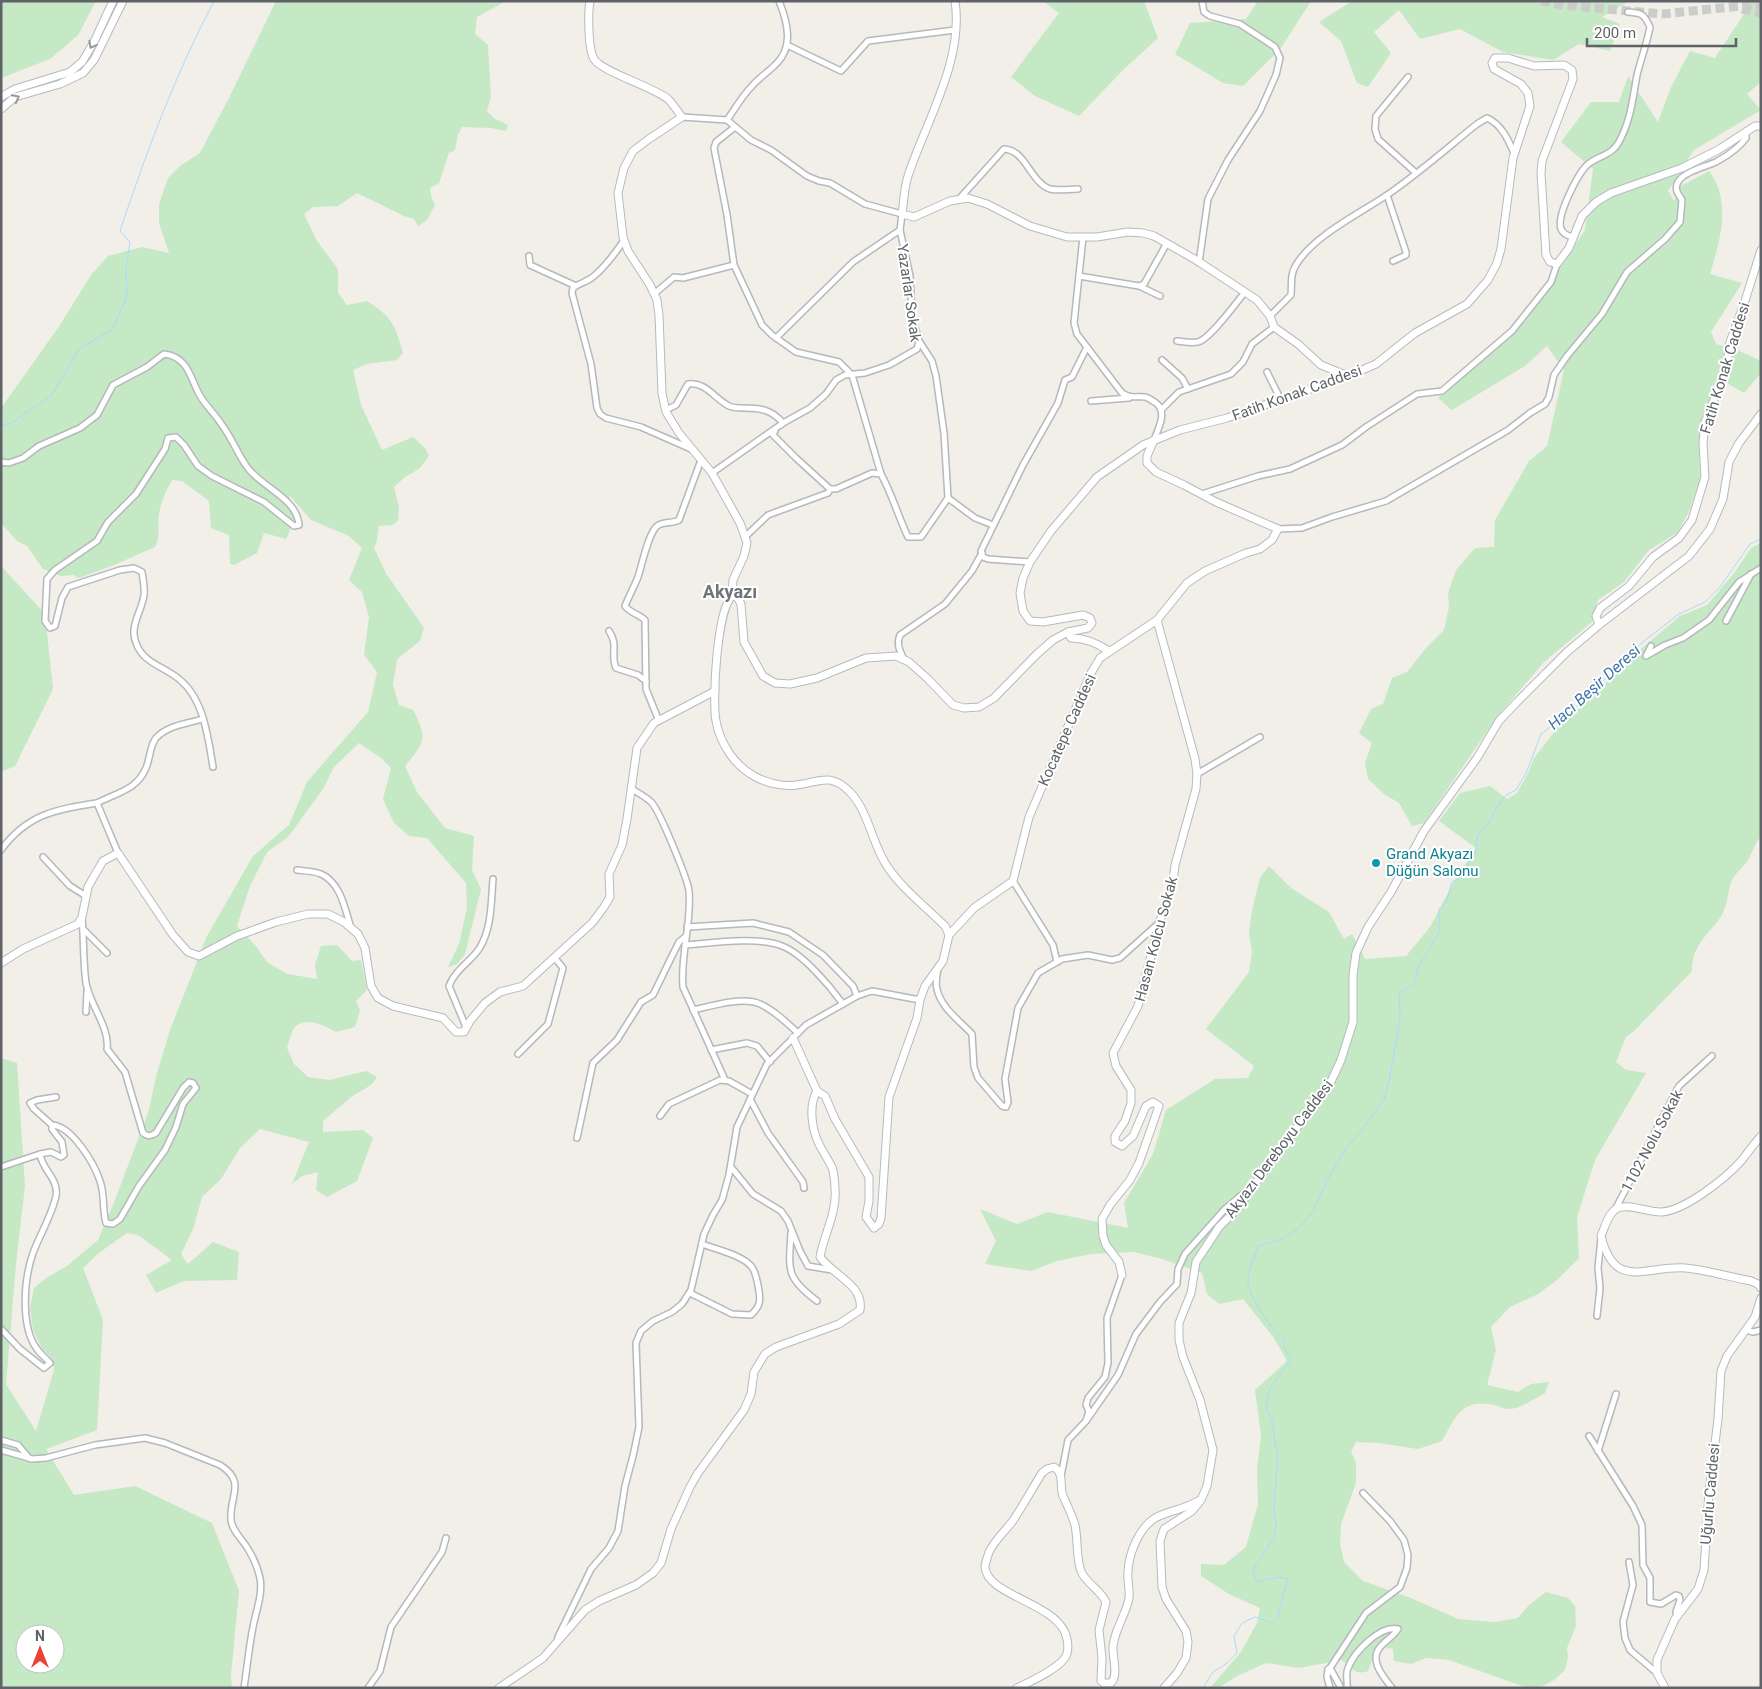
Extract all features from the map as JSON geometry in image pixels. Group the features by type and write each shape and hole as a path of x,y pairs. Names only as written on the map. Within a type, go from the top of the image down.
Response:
{"street":[{"path":"1,97 15,89 70,72 82,62 94,42 113,1"},
{"path":"1,109 15,97 60,84 83,73 94,60 122,1"},
{"path":"590,1 590,45 593,59 604,68 636,81 667,99 682,117"},
{"path":"727,120 752,86 777,64 785,54 787,45 786,19 779,1"},
{"name":"Yazarlar Sokak","path":"712,473 783,423 810,408 826,394 836,380 845,375 865,374 889,365 917,349 918,341 912,316 910,276 900,230 908,174 944,83 951,56 958,20 955,1"},
{"path":"1200,263 1208,199 1228,160 1260,111 1276,74 1280,58 1274,47 1240,24 1210,16 1204,12 1202,1"},
{"path":"1573,237 1566,235 1561,230 1560,222 1566,203 1578,177 1587,165 1610,153 1620,141 1633,105 1638,75 1650,27 1644,15 1628,12"},
{"path":"787,45 841,71 868,42 955,30"},
{"name":"Fatih Konak Caddesi","path":"1068,632 1088,628 1092,623 1090,618 1083,615 1043,622 1030,621 1023,611 1020,593 1030,562 1051,531 1097,477 1143,445 1154,440 1180,430 1227,418 1281,400 1376,364 1415,333 1467,304 1488,280 1502,249 1514,153 1530,106 1528,93 1521,84 1494,69 1492,64 1495,58 1508,58 1534,66 1564,65 1572,70 1573,79 1542,161 1541,173 1546,255 1550,262 1557,264"},
{"path":"1408,77 1376,116 1375,129 1378,139 1416,173"},
{"path":"950,935 945,926 897,880 886,865 860,807 843,786 829,779 813,780 797,785 773,784 754,777 739,765 725,746 716,722 715,692 721,622 728,600 732,596 733,580 744,556 747,543 740,523 712,473 693,450 666,410 662,393 660,315 657,300 628,251 624,239 618,193 624,168 633,152 648,139 682,117 727,120 751,140 771,150 807,176 830,183 865,204 914,217 960,198 968,198 987,204 1030,226 1067,237 1097,237 1128,232 1143,233 1200,263 1245,292 1256,300 1270,316 1274,327 1298,344 1321,366 1348,376"},
{"path":"1270,316 1291,295 1292,274 1297,264 1307,252 1335,228 1387,195 1477,124 1487,118 1495,121 1509,140 1514,153"},
{"path":"1202,494 1258,476 1290,469 1342,444 1417,394 1442,391 1512,331 1551,282 1557,264 1569,248 1582,216 1596,202 1611,193 1682,168 1718,150 1755,126 1761,126"},
{"path":"735,127 716,142 714,148 734,265 762,325 796,352 840,362 852,375 881,474 888,486 900,522 908,537 921,537 948,498 944,433 936,376 932,361 918,341"},
{"path":"1274,327 1252,344 1243,362 1231,374 1178,392 1162,409 1162,417 1147,456 1147,463 1156,472 1216,502 1278,529 1302,528 1332,516 1386,501 1508,430 1545,404 1549,397 1554,375 1567,356 1602,314 1628,272 1666,239 1680,222 1682,200 1676,188 1679,181 1686,175 1716,162 1732,152 1746,138 1746,133"},
{"path":"960,198 1004,149 1010,149 1023,160 1038,181 1051,189 1078,189"},
{"path":"1387,195 1406,252 1406,255 1393,261"},
{"path":"776,338 853,262 900,230"},
{"path":"1083,237 1074,323 1077,334 1122,393 1130,398"},
{"path":"624,239 618,250 593,278 573,288 572,293 591,364 597,408 600,414 606,418 641,427 693,450"},
{"path":"1139,286 1144,284 1167,244"},
{"name":"Fatih Konak Caddesi","path":"1599,625 1596,616 1600,608 1629,586 1653,557 1679,538 1692,520 1705,477 1703,442 1705,422 1726,370 1730,342 1761,250"},
{"path":"529,256 530,265 576,286"},
{"path":"654,294 674,277 683,278 734,265"},
{"path":"1079,276 1139,286 1160,296"},
{"path":"1177,341 1198,342 1203,339 1215,328 1245,292"},
{"path":"904,660 898,646 900,635 945,604 972,571 982,553 984,542 1023,465 1058,402 1065,380 1072,377 1087,347"},
{"path":"1,462 9,463 23,458 39,446 80,428 97,415 113,385 147,367 164,354 173,355 190,372 199,394 223,426 246,466 262,483 284,498 298,518 299,526 294,526 264,502 212,476 198,466 184,445 176,437 168,438 165,449 136,494 108,522 97,541 55,570 47,579 45,622 50,628 55,626 62,598 68,587 120,570 134,568 142,572 145,587 144,597 134,624 135,641 142,656 180,679 193,694 201,710 213,766"},
{"path":"1162,360 1182,378 1188,389"},
{"path":"1267,372 1281,400"},
{"path":"666,410 676,405 688,384 696,382 718,400 731,407 767,410 777,416 783,423 772,434 830,489 836,489 872,473 881,474"},
{"path":"1091,401 1148,397 1162,409"},
{"name":"Akyazı Dereboyu Caddesi","path":"1201,1500 1207,1486 1214,1450 1200,1400 1183,1357 1179,1340 1179,1323 1191,1293 1196,1262 1219,1227 1237,1209 1280,1149 1328,1088 1341,1060 1353,1022 1353,975 1356,952 1368,927 1391,892 1424,831 1477,758 1500,721 1567,652 1689,556 1710,530 1723,498 1729,462 1739,442 1761,414"},
{"path":"659,721 646,689 645,620 640,615 629,611 625,606 656,527 663,523 674,523 679,520 701,460"},
{"path":"745,537 768,515 828,493 830,489"},
{"path":"948,498 975,518 993,525"},
{"name":"Kocatepe Caddesi","path":"1013,881 1032,808 1091,673 1100,658 1157,620 1187,583 1205,571 1260,549 1272,540 1278,529"},
{"path":"982,553 983,557 988,559 1030,562"},
{"path":"1652,646 1646,656 1682,638 1709,620 1740,582 1761,568"},
{"path":"1726,621 1751,573"},
{"path":"732,596 737,597 740,604 744,642 763,676 774,683 790,684 817,678 866,658 896,656 928,679 953,705 964,708 979,707 994,698 1053,640 1068,632 1071,638 1095,642 1109,651"},
{"name":"Hasan Kolcu Sokak","path":"1122,1276 1119,1262 1106,1245 1103,1236 1102,1219 1140,1163 1159,1106 1153,1102 1146,1106 1133,1136 1122,1146 1115,1142 1115,1136 1125,1121 1131,1103 1131,1090 1116,1066 1113,1053 1138,1006 1160,921 1174,881 1175,865 1196,789 1198,774 1157,620"},
{"path":"609,632 614,642 614,664 616,668 646,681"},
{"path":"97,803 118,853 173,935 188,952 199,956 237,936 276,922 308,914 328,914 344,922 358,934 365,948 371,986 378,998 393,1006 443,1018 456,1032 464,1032 470,1021 485,1003 500,992 523,986 592,923 610,897 609,874 622,845 637,748 654,723 715,692"},
{"path":"1,850 9,839 46,813 97,803 117,796 137,782 146,769 154,739 168,728 202,719"},
{"path":"1198,774 1260,736"},
{"path":"632,789 653,805 671,841 689,889 682,975 683,987 724,1080 751,1097 768,1133 803,1182 804,1188"},
{"path":"86,1012 88,988 82,917 86,896 88,887 103,861 118,853"},
{"path":"43,857 70,886 86,896"},
{"path":"297,870 321,874 331,881 339,892 351,928"},
{"path":"466,1027 449,986 453,976 480,947 487,931 493,879"},
{"path":"693,1010 730,1002 759,1003 780,1018 796,1035 817,1091 825,1096 835,1119 869,1177 870,1201 866,1217 874,1228 879,1224 881,1218 889,1097 917,1018 925,986 943,961 950,935 974,908 1013,881 1053,945 1056,962"},
{"path":"1,963 23,949 78,924 82,917"},
{"path":"938,968 936,988 943,1002 947,1009 972,1034 974,1066 978,1078 1002,1106 1006,1107 1008,1102 1005,1080 1018,1008 1038,973 1062,959 1088,955 1112,960 1120,958 1160,921"},
{"path":"687,927 753,923 789,932 823,955 854,986 857,996"},
{"path":"83,928 107,953"},
{"path":"576,1138 593,1063 617,1040 641,1002 654,995 679,942 685,938"},
{"path":"685,945 747,941 781,945 823,977 843,1004"},
{"path":"518,1054 548,1024 563,968 554,957"},
{"path":"56,1097 30,1103 52,1125 61,1126 75,1138 101,1182 106,1223 113,1224 120,1219 139,1186 165,1150 176,1127 183,1104 196,1088 194,1082 189,1082 183,1088 156,1133 152,1136 147,1136 143,1133 125,1072 107,1049 106,1033 97,1015 88,988"},
{"path":"552,1649 591,1569 609,1548 618,1531 624,1486 633,1456 638,1427 636,1343 641,1331 653,1321 672,1312 682,1304 690,1293 702,1244 713,1214 722,1200 731,1167 737,1127 770,1062 806,1025 857,996 872,991 920,1000"},
{"path":"711,1050 747,1043 757,1046 770,1062"},
{"name":"1102 Nolu Sokak","path":"1616,1208 1679,1086 1712,1056"},
{"path":"660,1116 669,1104 720,1080 724,1080"},
{"path":"499,1688 544,1658 585,1610 599,1601 636,1585 653,1573 661,1563 671,1529 690,1487 744,1410 751,1394 754,1372 765,1354 776,1347 839,1324 860,1310 861,1301 858,1292 820,1257 835,1206 835,1189 833,1169 819,1144 812,1119 812,1104 817,1091"},
{"path":"1,1167 47,1152 61,1157 64,1155 62,1142 52,1129 52,1125"},
{"path":"1596,1316 1600,1288 1598,1268 1601,1236 1610,1216 1616,1208 1626,1206 1662,1212 1676,1208 1703,1194 1741,1162 1761,1136"},
{"path":"1,1329 44,1368 50,1363 37,1350 29,1331 26,1308 26,1288 33,1254 56,1195 54,1179 41,1160 40,1154"},
{"path":"731,1167 753,1194 781,1211 792,1230 808,1266 832,1270"},
{"path":"1201,1500 1186,1508 1156,1518 1144,1527 1134,1547 1128,1571 1128,1600 1116,1630 1113,1646 1114,1678 1111,1683 1104,1683 1101,1681 1102,1658 1099,1630 1106,1602 1100,1592 1087,1580 1081,1571 1074,1523 1061,1491 1061,1477 1068,1440 1086,1421 1118,1375 1136,1334 1160,1302 1177,1284 1178,1268 1185,1254 1226,1208 1257,1182"},
{"path":"792,1230 790,1264 793,1279 802,1290 817,1301"},
{"path":"1601,1236 1609,1258 1620,1268 1635,1273 1688,1268 1751,1281 1758,1284 1761,1288"},
{"path":"690,1293 732,1314 751,1315 759,1308 761,1301 752,1266 739,1258 702,1244"},
{"path":"1086,1421 1089,1411 1086,1405 1088,1398 1104,1377 1108,1363 1107,1318 1122,1276"},
{"name":"Uğurlu Caddesi","path":"1657,1673 1657,1660 1677,1617 1698,1588 1704,1570 1709,1492 1718,1419 1721,1371 1727,1356 1758,1316 1761,1298"},
{"path":"1746,1330 1754,1332 1761,1330"},
{"path":"1598,1450 1616,1394"},
{"path":"1590,1436 1642,1525 1643,1565 1650,1578 1650,1602 1661,1604 1676,1595 1679,1596 1677,1617"},
{"path":"1,1450 29,1458 46,1458 95,1445 145,1438 165,1443 228,1470 233,1476 235,1489 231,1520 248,1550 260,1578 260,1594 244,1688"},
{"path":"1,1440 18,1444 29,1458"},
{"path":"1017,1688 1059,1664 1067,1655 1066,1633 1058,1623 1041,1609 996,1585 988,1576 985,1566 990,1551 1012,1521 1042,1473 1054,1467 1058,1470 1061,1477"},
{"path":"1330,1688 1327,1677 1328,1669 1366,1613 1400,1587 1408,1568 1408,1555 1404,1540 1390,1521 1363,1492"},
{"path":"1164,1688 1177,1673 1186,1658 1188,1642 1186,1631 1166,1599 1162,1587 1160,1541 1164,1529 1192,1511 1201,1500"},
{"path":"368,1688 380,1671 392,1627 442,1552 446,1538"},
{"path":"1629,1562 1633,1585 1623,1622 1625,1638 1630,1650 1657,1673 1665,1688"},
{"path":"1347,1688 1347,1671 1359,1652 1376,1634 1391,1627 1398,1629 1394,1636 1380,1647 1376,1654 1376,1663 1392,1688"},
{"path":"1330,1668 1341,1688"}],"green space":[{"path":"1,1 96,1 78,35 50,59 1,78"},
{"path":"276,1 506,1 477,17 475,34 488,45 491,96 487,111 494,118 508,125 506,131 491,128 462,127 455,150 449,153 439,183 430,188 435,205 427,220 418,226 414,219 357,193 338,206 313,207 304,214 317,241 338,269 338,293 347,305 367,301 382,312 395,328 403,353 397,360 367,364 353,370 361,405 382,450 413,437 425,448 429,456 419,469 405,477 394,487 399,508 398,520 393,525 379,526 374,548 387,575 424,628 420,641 397,659 393,685 399,705 413,710 422,734 422,740 417,751 405,766 417,792 445,828 474,836 472,870 481,889 465,954 457,964 448,967 459,944 467,908 466,883 427,838 409,836 394,823 383,799 391,768 381,758 359,743 334,767 323,789 288,837 267,852 250,886 237,926 255,945 268,963 288,974 317,979 315,965 321,946 337,945 352,961 361,960 367,990 356,1001 360,1010 355,1027 336,1032 315,1023 304,1022 294,1028 287,1048 294,1064 308,1077 330,1080 366,1071 377,1077 371,1085 351,1097 323,1121 323,1132 363,1130 373,1138 357,1181 327,1197 316,1190 318,1172 302,1176 292,1184 309,1142 260,1129 240,1148 221,1179 202,1197 193,1229 181,1254 188,1264 213,1242 239,1252 237,1280 184,1281 156,1293 146,1275 172,1260 138,1235 127,1233 100,1252 83,1268 103,1320 97,1430 46,1449 74,1495 135,1486 212,1523 239,1591 231,1675 232,1688 1,1688 1,1058 17,1063 25,1186 16,1264 6,1384 36,1431 54,1370 53,1360 42,1348 33,1330 30,1308 34,1288 46,1278 67,1266 98,1240 148,1113 157,1073 170,1030 207,936 253,856 289,825 307,782 368,712 377,672 364,655 369,617 362,592 349,580 362,548 349,536 311,520 289,495 295,519 286,539 264,533 257,553 234,565 230,564 229,535 211,528 209,501 182,481 172,480 164,496 159,514 158,535 155,547 79,578 73,575 61,576 43,569 27,546 17,541 1,523 1,408 58,328 91,275 108,256 142,247 169,253 159,223 159,204 168,178 180,166 200,153"},
{"path":"1043,1 1144,1 1158,38 1124,69 1079,116 1035,96 1011,77 1059,13"},
{"path":"1258,1 1311,1 1281,48 1243,86 1223,83 1175,54 1190,23 1246,19"},
{"path":"1352,1 1629,1 1602,17 1620,24 1610,51 1579,44 1553,60 1503,52 1460,29 1420,39 1399,10 1374,32 1391,53 1368,87 1357,83 1341,41 1319,22"},
{"path":"1751,1 1761,1 1761,82 1747,94 1761,110 1694,150 1668,191 1674,201 1681,186 1709,171 1716,183 1720,195 1722,221 1710,274 1742,283 1711,332 1716,344 1737,350 1761,361 1761,373 1744,393 1718,378 1701,420 1699,446 1700,480 1688,514 1677,533 1649,550 1624,582 1598,600 1592,622 1544,662 1497,717 1424,823 1412,826 1399,803 1384,794 1368,779 1365,763 1372,743 1359,733 1371,709 1383,704 1392,678 1407,672 1426,648 1444,630 1449,607 1448,593 1456,570 1475,548 1494,547 1495,520 1529,461 1547,446 1564,370 1547,346 1525,366 1452,410 1438,398 1491,352 1551,282 1585,230 1593,169 1561,142 1591,102 1619,102 1628,76 1658,122 1671,87 1690,51 1715,58"},
{"path":"1761,543 1761,836 1746,863 1733,878 1723,913 1697,948 1692,971 1626,1037 1616,1062 1626,1070 1646,1073 1595,1160 1577,1217 1579,1258 1557,1280 1538,1294 1510,1307 1491,1327 1496,1350 1487,1385 1518,1392 1531,1384 1549,1382 1545,1393 1514,1409 1480,1403 1465,1408 1455,1418 1442,1441 1418,1449 1379,1443 1356,1442 1351,1451 1356,1463 1356,1483 1341,1524 1340,1544 1344,1562 1363,1581 1411,1598 1458,1619 1495,1622 1518,1618 1529,1605 1546,1592 1568,1598 1575,1606 1576,1626 1567,1648 1568,1657 1565,1670 1554,1680 1539,1688 1525,1687 1449,1660 1426,1658 1411,1664 1394,1661 1393,1649 1384,1647 1373,1658 1368,1671 1364,1672 1357,1672 1342,1660 1299,1668 1266,1663 1237,1676 1218,1688 1210,1688 1241,1652 1257,1623 1260,1608 1229,1594 1201,1576 1201,1564 1224,1565 1246,1547 1258,1504 1257,1469 1261,1436 1255,1390 1287,1361 1274,1338 1243,1299 1219,1304 1207,1294 1202,1273 1162,1259 1134,1252 1091,1254 1057,1261 1031,1271 985,1264 996,1241 980,1209 1017,1224 1048,1212 1128,1228 1124,1203 1153,1154 1166,1110 1215,1079 1248,1078 1254,1066 1206,1029 1249,972 1252,952 1249,934 1252,910 1260,878 1269,866 1291,888 1329,912 1344,939 1352,934 1365,959 1406,956 1430,927 1452,885 1476,848 1439,821 1460,793 1490,786 1507,799 1517,793 1534,758 1562,722 1588,701 1628,660 1680,616 1707,605 1735,572 1751,548"},
{"path":"1,566 45,614 53,689 15,766 1,772"}],"waterway":[{"path":"1,425 11,423 52,395 79,349 113,329 127,296 126,269 130,242 120,231 162,114 214,1"},
{"name":"Hacı Beşir Deresi","path":"1203,1688 1213,1672 1226,1664 1237,1653 1234,1636 1242,1623 1255,1617 1272,1623 1278,1617 1288,1579 1279,1577 1257,1582 1253,1574 1255,1566 1274,1538 1276,1524 1274,1506 1278,1454 1272,1421 1266,1407 1270,1388 1291,1360 1284,1347 1284,1338 1267,1321 1257,1305 1248,1283 1251,1264 1259,1246 1281,1239 1298,1229 1314,1210 1327,1180 1346,1148 1363,1129 1384,1100 1400,1018 1399,993 1415,983 1418,968 1440,931 1439,909 1446,903 1452,882 1461,877 1475,853 1478,835 1489,823 1497,807 1506,795 1516,790 1527,771 1541,734 1575,708 1644,641 1679,614 1705,602 1720,587 1750,544 1761,539"}],"tunnel":[{"path":"1541,1 1563,5 1662,14 1761,4"},
{"path":"1742,9 1761,13"}],"place":[{"name":"Grand Akyazı Düğün Salonu","path":"1376,863"}],"district":[{"name":"Akyazı","path":"730,591"}]}
